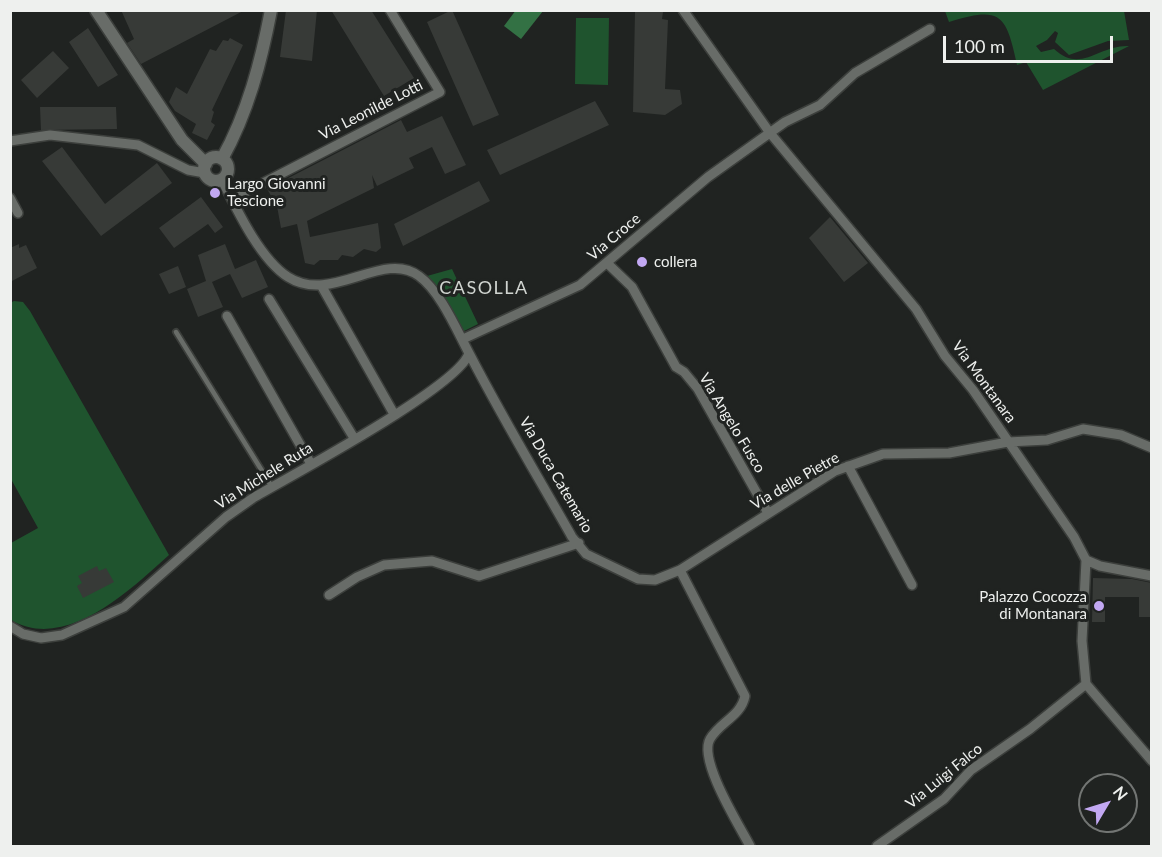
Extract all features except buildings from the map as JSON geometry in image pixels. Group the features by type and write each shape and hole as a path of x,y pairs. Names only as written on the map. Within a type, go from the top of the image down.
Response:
{"street":[{"path":"10,141 50,135 138,145 188,170 205,168 214,157 222,159 227,164 228,171 222,180 211,180 205,168 182,140 96,10"},
{"path":"222,159 233,139 259,71 271,10"},
{"name":"Via Leonilde Lotti","path":"232,199 440,92 390,10"},
{"name":"Via Montanara","path":"683,10 770,133 916,309 945,356 973,390 1074,537 1086,560"},
{"name":"Via Croce","path":"463,339 572,290 608,263 708,177 770,133 820,105 855,73 930,29"},
{"name":"Via Duca Catemario","path":"222,180 255,239 277,267 289,278 311,286 336,285 393,268 407,270 427,283 463,339 572,537 586,554 638,579 655,579 680,570"},
{"path":"10,198 18,213"},
{"name":"Via Angelo Fusco","path":"608,263 632,287 676,367 684,372 698,389 768,513"},
{"path":"321,285 394,414"},
{"path":"269,299 354,438"},
{"path":"227,316 311,464"},
{"name":"Via Michele Ruta","path":"10,626 40,638 62,635 124,608 226,517 428,394 466,362 469,353"},
{"name":"Via delle Pietre","path":"680,570 835,471 883,454 949,453 1008,442 1047,440 1083,429 1121,435 1152,448"},
{"path":"848,466 912,585"},
{"path":"329,595 357,577 384,566 432,561 479,576 579,543"},
{"path":"1152,576 1100,566 1086,560 1082,641 1086,684 1152,760"},
{"path":"680,570 745,696 743,707 710,739 708,752 712,772 750,846"},
{"name":"Via Luigi Falco","path":"877,846 944,799 971,770 1030,729 1086,684"}],"lane":[{"path":"176,332 272,487"}],"shaded area":[{"path":"516,10 543,11 521,39 504,26"},
{"path":"945,11 1124,11 1129,40 1108,41 1069,55 1055,42 1058,33 1055,31 1047,40 1036,46 1041,52 1054,49 1064,56 1081,59 1118,47 1129,46 1043,90 1026,62 1017,65 1009,35 998,18 980,15 949,22"},
{"path":"576,18 609,18 608,85 575,84"},
{"path":"452,269 478,324 464,331 427,276"},
{"path":"23,302 30,311 169,555 136,584 96,613 75,623 53,628 32,628 11,620 11,543 38,528 11,479 10,303"}],"place":[{"name":"Largo Giovanni Tescione","path":"215,193"},
{"name":"collera","path":"642,262"},
{"name":"Palazzo Cocozza di Montanara","path":"1099,606"}],"district":[{"name":"CASOLLA","path":"484,288"}]}
